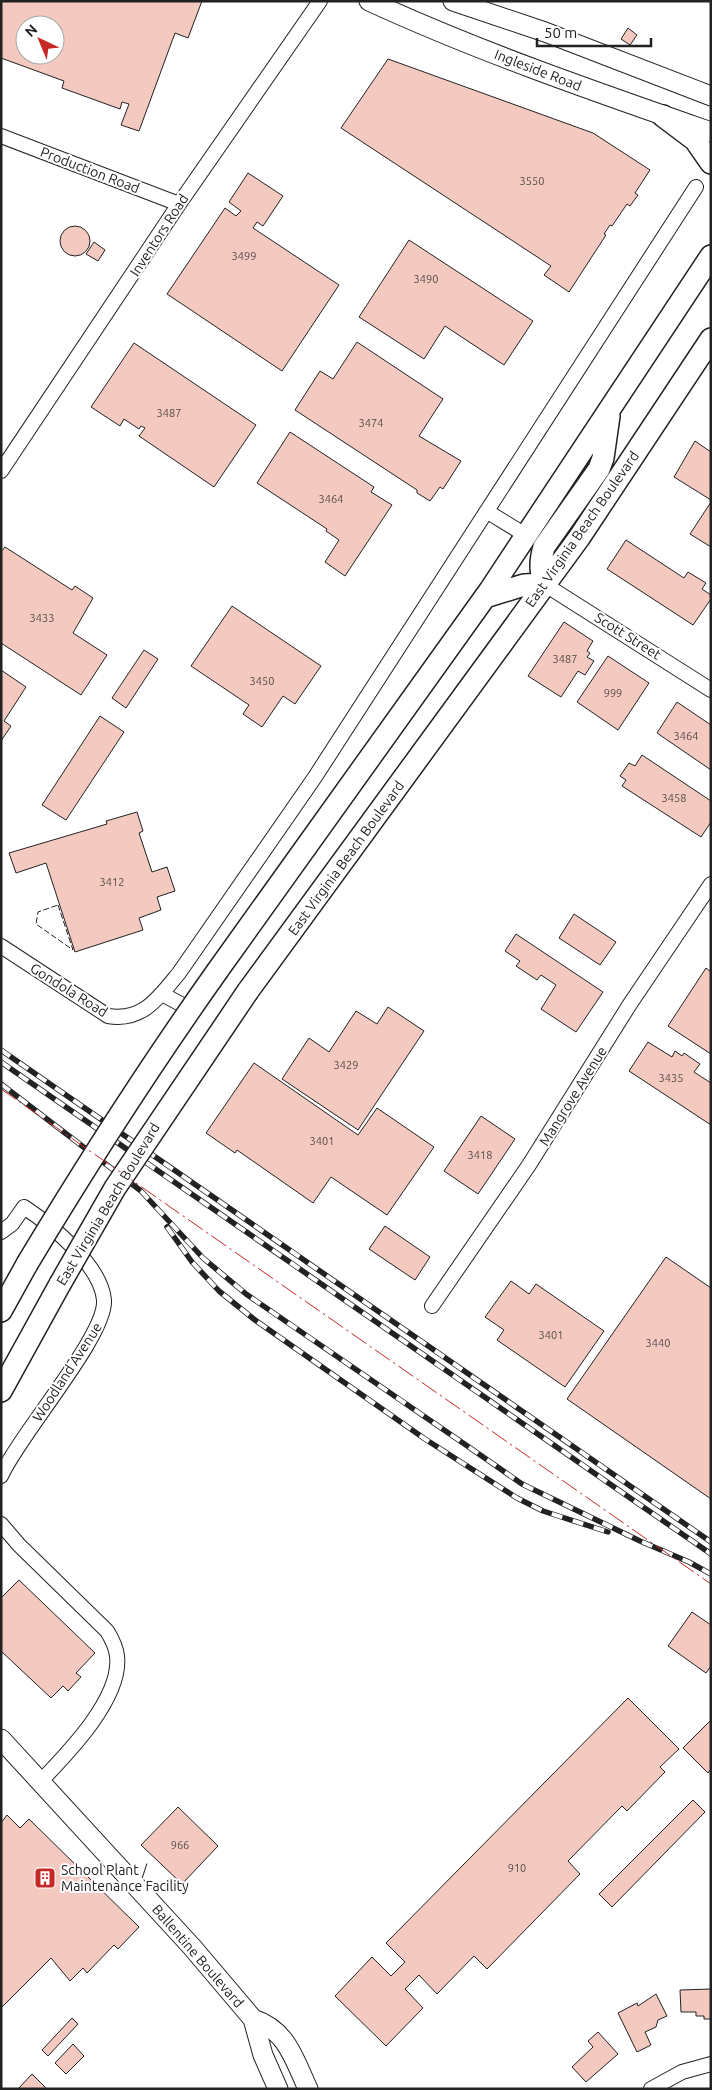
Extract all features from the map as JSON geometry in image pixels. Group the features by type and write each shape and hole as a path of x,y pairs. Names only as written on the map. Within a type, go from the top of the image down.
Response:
{"main road":[{"path":"663,116 695,140 711,163"},
{"path":"1,1311 80,1176 156,1057 485,597 711,256"},
{"name":"East Virginia Beach Boulevard","path":"1,1390 115,1188 248,991 579,538 711,339"},
{"path":"485,597 524,585 544,584 540,570 540,558 544,547 599,470 603,458 610,408"}],"street":[{"name":"Inventors Road","path":"1,471 179,204 320,1"},
{"name":"Ingleside Road","path":"369,1 418,24 663,116 711,132"},
{"path":"453,1 545,32 711,96"},
{"name":"Production Road","path":"1,136 179,204"},
{"path":"190,1009 162,994 179,973 315,777 488,512 696,187"},
{"path":"488,512 526,536"},
{"name":"Scott Street","path":"544,584 711,690"},
{"name":"Mangrove Avenue","path":"432,1306 529,1164 630,1004 711,884"},
{"name":"Gondola Road","path":"1,946 108,1016 119,1018 133,1016 145,1010 162,994"},
{"name":"Woodland Avenue","path":"1,1232 12,1224 24,1207 49,1224 69,1242 92,1271 102,1290 104,1300 101,1318 72,1368 11,1456 1,1476"},
{"path":"1,1524 19,1545 107,1631 114,1642 117,1656 114,1685 107,1699 79,1738 40,1782"},
{"name":"Ballentine Boulevard","path":"1,1740 192,1947 253,2019 263,2055 278,2089"},
{"name":"Ballentine Boulevard","path":"253,2019 266,2023 277,2031 288,2046 308,2089"},
{"path":"651,2089 682,2072 711,2064"}],"building":[{"path":"1,1 202,1 188,38 175,33 139,131 121,125 129,104 122,102 120,109 62,88 64,81 20,65 65,65 65,15 15,15 15,63 1,58"},
{"path":"628,28 637,35 630,45 621,39"},
{"path":"388,59 593,133 650,170 635,193 638,195 630,206 627,204 612,226 610,225 604,234 606,235 569,292 544,275 551,266 341,128"},
{"path":"248,173 283,196 263,226 257,222 253,228 339,285 282,371 167,294 225,208 236,216 241,211 229,202"},
{"path":"75,226 86,230 90,241 86,252 75,256 64,252 60,241 64,230"},
{"path":"409,240 533,321 504,365 445,326 424,359 359,317"},
{"path":"94,242 105,250 98,261 86,254"},
{"path":"357,342 443,399 419,436 461,461 443,489 440,487 430,501 417,493 417,490 295,410 320,371 333,379"},
{"path":"134,343 256,425 214,487 139,436 145,428 141,426 139,429 124,419 120,426 91,407"},
{"path":"290,432 374,487 371,492 392,505 345,576 325,562 339,540 326,531 327,529 257,483"},
{"path":"695,441 711,452 711,500 674,477"},
{"path":"711,502 711,547 690,534"},
{"path":"626,540 684,578 688,572 706,583 702,589 711,595 711,599 693,625 607,569"},
{"path":"5,547 72,590 75,586 93,598 73,633 107,655 81,695 1,643 1,552"},
{"path":"232,606 321,666 295,704 283,696 262,727 243,714 249,705 191,666"},
{"path":"564,622 593,641 587,651 590,653 587,657 594,661 585,675 578,671 561,697 528,676"},
{"path":"144,650 158,659 126,708 112,698"},
{"path":"608,656 649,683 618,730 577,702"},
{"path":"1,670 26,687 4,721 11,726 1,741"},
{"path":"677,702 711,725 711,770 657,733"},
{"path":"100,716 124,732 66,820 42,805"},
{"path":"642,755 711,801 711,822 701,837 622,786 626,780 620,776 629,763 635,766"},
{"path":"137,812 143,831 139,833 152,872 167,867 175,891 157,897 161,910 139,918 143,930 75,952 46,863 16,873 9,853 107,824 106,821"},
{"path":"574,914 616,942 600,965 559,938"},
{"path":"516,934 603,992 576,1032 541,1009 556,985 541,975 537,980 516,966 520,961 505,951"},
{"path":"706,968 711,972 711,1054 668,1026"},
{"path":"388,1007 424,1031 358,1130 282,1079 309,1038 329,1052 356,1011 377,1024"},
{"path":"648,1042 672,1057 675,1051 682,1056 684,1053 700,1064 694,1072 711,1083 711,1125 629,1071"},
{"path":"254,1063 358,1135 377,1108 434,1147 387,1215 331,1177 313,1203 237,1150 235,1153 206,1133"},
{"path":"481,1116 515,1139 478,1194 444,1171"},
{"path":"385,1226 430,1257 415,1280 369,1249"},
{"path":"666,1257 711,1288 711,1499 567,1399"},
{"path":"511,1281 529,1294 536,1284 604,1331 565,1387 497,1340 504,1330 485,1317"},
{"path":"19,1580 95,1653 76,1673 81,1677 68,1691 63,1686 51,1698 1,1651 1,1598"},
{"path":"692,1612 711,1625 711,1666 706,1673 668,1646"},
{"path":"628,1698 679,1749 660,1767 665,1772 627,1811 622,1806 568,1861 580,1874 487,1969 474,1956 437,1994 419,1975 405,1989 423,2008 386,2046 335,1996 372,1957 391,1976 405,1962 386,1943"},
{"path":"711,1720 711,1769 708,1773 683,1748"},
{"path":"693,1800 705,1812 612,1907 599,1894"},
{"path":"178,1807 218,1846 182,1884 141,1845"},
{"name":"School Plant / Maintenance Facility","path":"7,1815 20,1828 29,1819 139,1927 118,1949 114,1945 87,1973 83,1968 70,1981 51,1958 1,2008 1,1823"},
{"path":"711,1989 711,2019 704,2019 704,2016 696,2016 696,2012 681,2012 680,1990"},
{"path":"656,1994 667,2016 658,2020 656,2027 645,2032 651,2045 637,2052 618,2013 637,2003 638,2006"},
{"path":"72,2018 78,2024 48,2056 42,2050"},
{"path":"598,2032 618,2054 586,2082 572,2067 593,2047 588,2041"},
{"path":"73,2044 84,2056 66,2074 55,2063"},
{"path":"32,2074 47,2089 18,2089"}],"railway":[{"path":"1,1050 711,1542"},
{"path":"1,1062 711,1554"},
{"path":"1,1084 141,1191 203,1258 246,1294 522,1484 711,1574"},
{"path":"167,1227 192,1262 219,1291 255,1320 425,1439 517,1498 543,1511 608,1532"}],"fence":[{"path":"58,905 73,950 36,924 38,912 58,905"}],"power":[{"path":"1,1089 711,1584"}],"place":[{"name":"School Plant / Maintenance Facility","path":"45,1878"}]}
